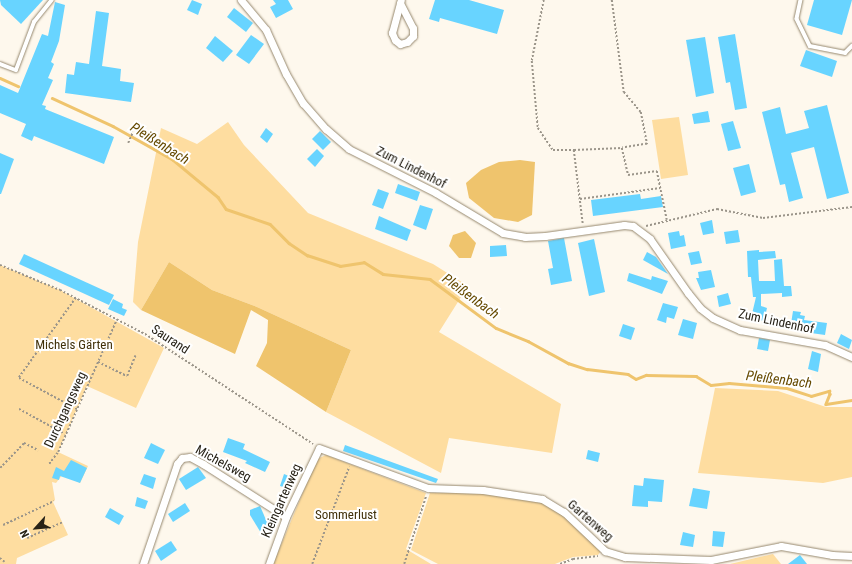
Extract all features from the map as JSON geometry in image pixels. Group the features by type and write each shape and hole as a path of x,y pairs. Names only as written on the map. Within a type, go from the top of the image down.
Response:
{"street":[{"name":"Zum Lindenhof","path":"241,0 266,30 286,74 303,103 326,129 349,149 436,193 503,233 525,237 544,236 624,225 639,229 650,239 700,308 713,318 740,330 825,345 852,358"},
{"path":"400,2 413,28 413,36 407,42 400,44 394,40 392,33 400,2"},
{"name":"Gartenweg","path":"319,448 384,474 428,488 483,490 542,499 564,512 605,551 625,557 711,560 781,546 832,555 852,556"},
{"name":"Kleingartenweg","path":"269,564 286,516 319,448"},
{"name":"Michelsweg","path":"144,564 177,464 182,458 190,457 203,464 286,516"}],"lane":[{"path":"0,64 16,70 34,22 52,0"},
{"path":"801,0 797,20 810,46 845,53 852,46"}],"path":[{"path":"544,0 532,61 538,128 553,150 622,148 647,144 642,112 624,92 612,0"},
{"path":"128,143 133,132"},
{"path":"622,148 628,175 657,171 667,220"},
{"path":"574,150 584,230"},
{"path":"580,199 661,188"},
{"path":"639,229 667,220 717,209 763,218 852,207"},
{"name":"Saurand","path":"0,265 76,298 117,318 319,448"},
{"path":"76,298 19,378 77,409"},
{"name":"Durchgangsweg","path":"49,464 77,409 117,318"},
{"path":"98,361 127,376 135,356"},
{"path":"19,409 65,434"},
{"name":"Durchgangsweg","path":"0,468 24,443 38,450"},
{"path":"312,564 352,460"},
{"path":"404,564 428,488"},
{"path":"3,525 54,501"},
{"path":"27,538 63,522"},
{"path":"560,564 573,559 596,557 605,551"},
{"path":"0,558 5,562"}],"green space":[{"path":"679,117 688,175 661,179 652,120"},
{"path":"228,122 244,145 308,213 433,264 468,286 439,332 561,404 552,453 449,438 441,473 326,412 351,350 257,307 212,290 169,262 141,310 133,302 138,242 161,128 197,144"},
{"name":"Michels Gärten","path":"0,265 60,290 164,348 136,408 87,386 58,452 88,466 80,483 63,474 56,483 52,482 55,500 53,502 68,535 17,558 16,564 0,564"},
{"path":"715,388 778,391 826,407 852,407 852,477 823,483 698,473"},
{"name":"Sommerlust","path":"326,455 426,493 406,549 431,564 273,564 317,459"},
{"path":"482,492 543,502 564,514 601,551 598,555 573,557 555,564 438,564 411,550 430,493"},
{"path":"773,554 781,564 730,564"}],"shaded area":[{"path":"520,160 535,162 532,215 518,222 494,218 469,198 466,183 481,170 499,162"},
{"path":"465,231 476,243 471,258 459,258 449,246 453,235"},
{"path":"169,262 212,290 257,307 351,350 326,412 256,366 267,343 268,320 251,310 235,354 141,310"}],"building":[{"path":"0,0 43,0 21,24 1,5"},
{"path":"192,0 202,4 198,15 187,10"},
{"path":"273,0 288,0 293,9 276,18 270,7 276,4"},
{"path":"435,0 469,0 504,10 497,34 440,18 439,22 429,19"},
{"path":"814,0 852,0 842,35 807,25"},
{"path":"55,2 65,5 59,41 51,62 54,64 48,78 53,80 42,105 46,106 45,109 114,137 104,164 34,136 32,141 21,136 26,124 0,113 0,85 18,93 42,34 48,36"},
{"path":"234,8 253,23 246,32 227,17"},
{"path":"96,11 109,13 102,66 121,69 120,81 134,83 131,102 65,93 67,74 74,75 76,62 89,64"},
{"path":"735,34 747,108 735,110 730,82 726,83 718,37"},
{"path":"251,35 264,44 249,64 236,55"},
{"path":"215,36 233,51 223,62 206,48"},
{"path":"705,37 714,93 696,97 686,40"},
{"path":"806,50 837,61 832,77 800,66"},
{"path":"827,105 849,193 827,199 814,147 791,153 803,198 789,202 785,184 780,185 762,112 780,107 786,134 809,128 804,111"},
{"path":"708,111 710,122 694,124 692,114"},
{"path":"733,121 741,148 728,151 721,124"},
{"path":"266,128 273,134 267,143 260,137"},
{"path":"320,131 331,142 323,150 312,139"},
{"path":"317,149 324,156 315,167 307,159"},
{"path":"0,153 14,159 1,194 0,194"},
{"path":"749,164 756,192 741,196 733,168"},
{"path":"398,184 420,192 417,201 395,193"},
{"path":"378,189 389,193 383,209 372,205"},
{"path":"640,194 641,199 661,196 663,207 593,216 591,200"},
{"path":"420,205 433,209 426,230 413,225"},
{"path":"379,216 411,230 407,241 375,229"},
{"path":"712,220 714,233 703,235 700,223"},
{"path":"738,230 740,242 726,244 724,232"},
{"path":"679,231 680,236 684,235 686,246 671,249 668,233"},
{"path":"564,238 572,281 551,285 548,269 553,268 548,241"},
{"path":"594,239 605,292 589,296 578,243"},
{"path":"506,245 507,256 490,257 490,246"},
{"path":"759,250 759,252 775,251 776,258 758,260 759,281 775,281 774,260 782,259 784,286 791,286 792,296 782,297 782,293 761,294 761,306 767,308 764,321 751,318 756,297 753,297 751,277 748,277 747,251"},
{"path":"699,251 702,263 691,265 688,253"},
{"path":"647,252 656,257 668,274 643,260"},
{"path":"24,254 114,295 109,305 19,264"},
{"path":"711,270 715,287 701,290 696,278 699,278 698,272"},
{"path":"629,273 651,280 652,276 668,281 662,294 627,281"},
{"path":"728,293 731,304 719,307 717,296"},
{"path":"113,299 123,304 122,308 127,310 124,316 108,309"},
{"path":"663,303 678,307 674,319 667,317 666,323 657,320"},
{"path":"793,311 801,312 800,315 805,316 804,320 827,323 825,335 811,333 812,329 798,326 798,331 790,330"},
{"path":"683,319 697,323 693,339 678,335"},
{"path":"623,324 635,328 631,340 619,336"},
{"path":"841,334 852,340 849,349 837,343"},
{"path":"759,338 770,340 768,351 757,349"},
{"path":"812,351 821,354 818,372 808,369"},
{"path":"228,438 245,444 243,449 270,462 265,472 245,463 247,461 223,452"},
{"path":"151,443 165,450 158,464 144,458"},
{"path":"345,445 438,479 436,483 343,451"},
{"path":"588,450 600,453 598,462 586,459"},
{"path":"71,460 87,468 80,483 60,476 59,480 52,478 56,467 64,471"},
{"path":"198,467 206,478 186,490 179,479"},
{"path":"144,474 156,478 153,489 140,484"},
{"path":"284,474 294,478 290,489 280,486"},
{"path":"644,478 664,480 662,502 648,501 648,507 632,506 634,485 643,486"},
{"path":"693,488 710,491 707,509 689,506"},
{"path":"137,497 148,501 145,509 135,506"},
{"path":"185,503 190,511 173,522 168,514"},
{"path":"260,506 270,529 261,533 250,515 250,510"},
{"path":"110,508 124,516 119,525 105,517"},
{"path":"713,531 725,532 723,547 712,546"},
{"path":"683,532 695,535 693,547 680,545"},
{"path":"171,541 177,550 161,561 155,551"},
{"path":"800,555 807,564 788,564"}],"waterway":[{"name":"Pleißenbach","path":"0,78 18,86"},
{"name":"Pleißenbach","path":"52,98 113,126 172,159 218,197 226,209 270,224 289,243 307,255 340,266 364,262 383,274 430,279 496,328 528,341 568,363 587,369 628,374 636,379 646,375 696,376 711,385 729,383 787,388 811,396 829,391 830,394 826,404 852,400"}]}
